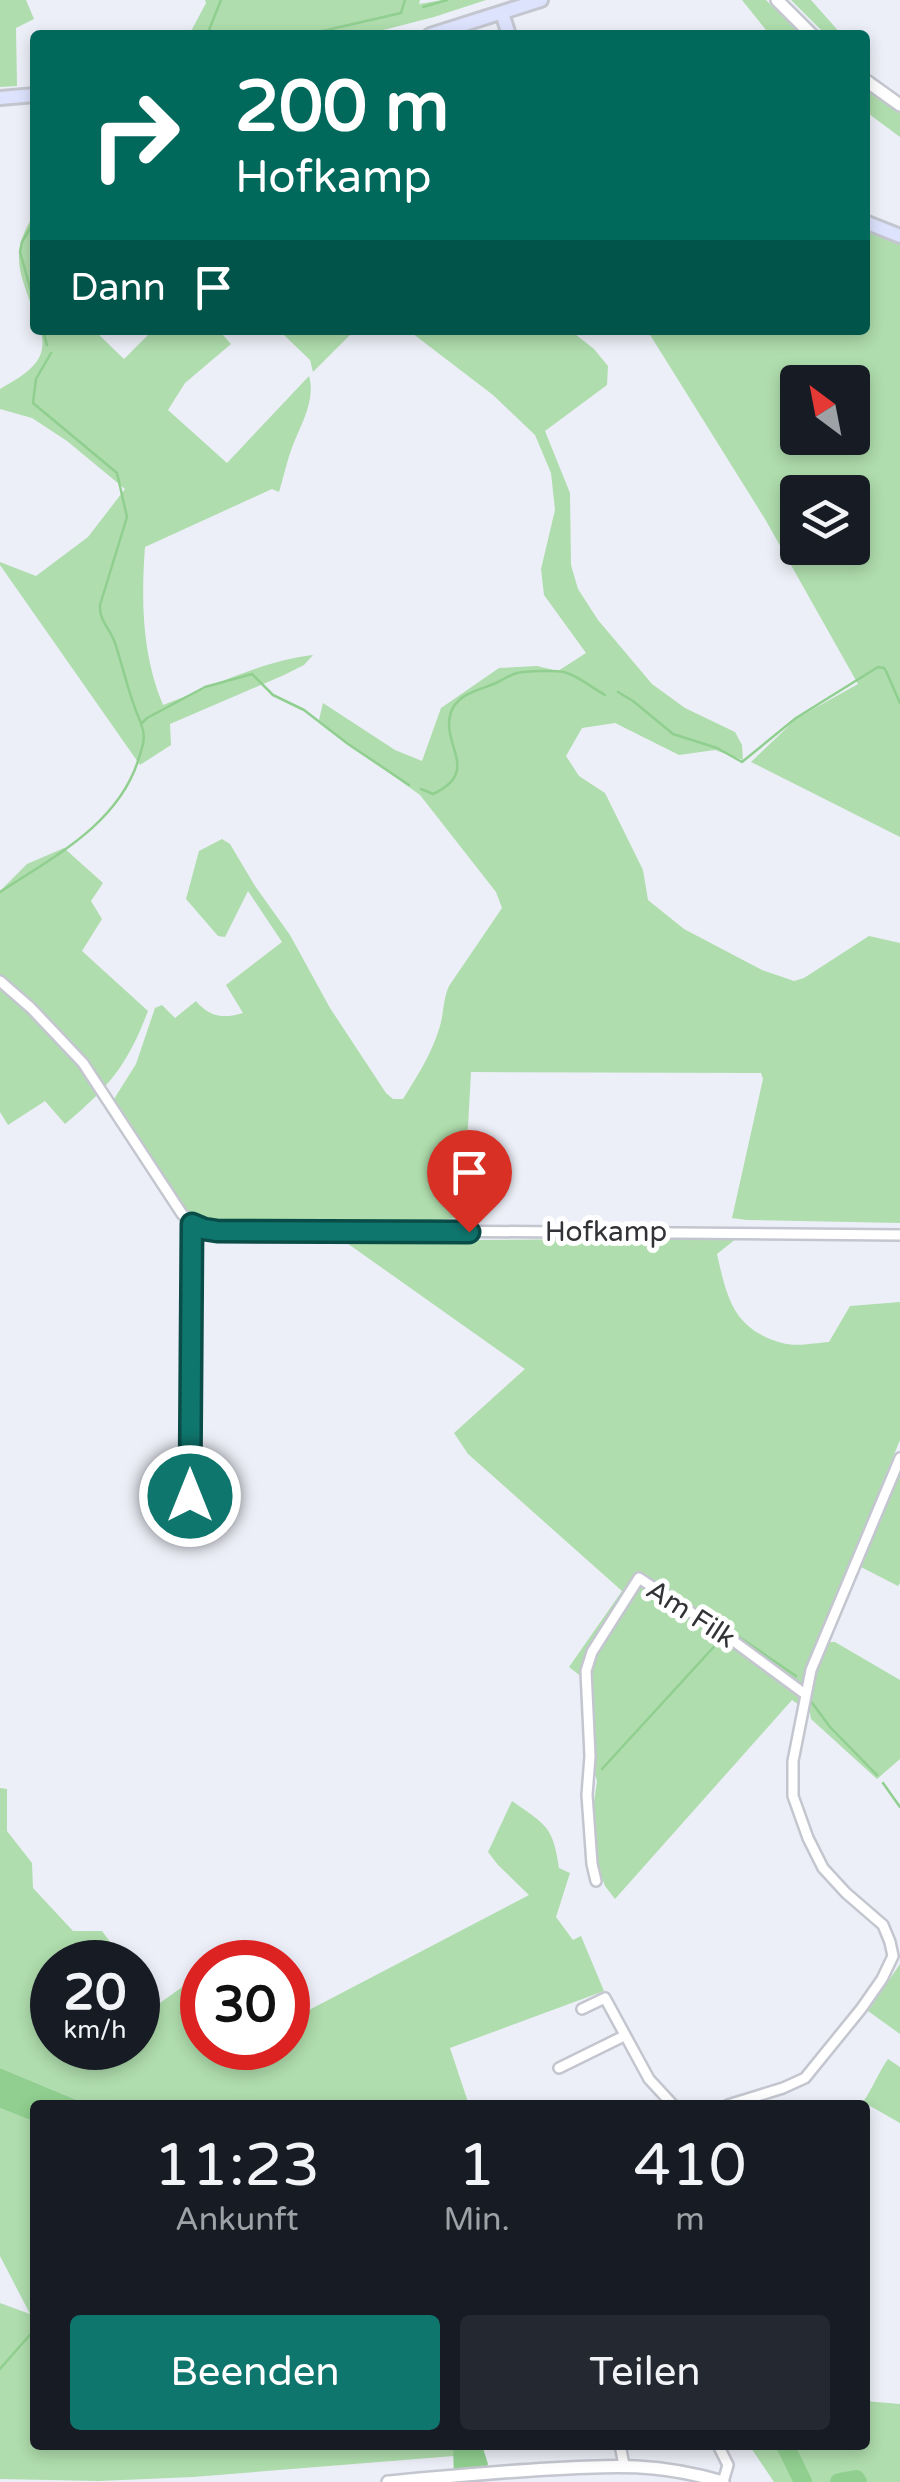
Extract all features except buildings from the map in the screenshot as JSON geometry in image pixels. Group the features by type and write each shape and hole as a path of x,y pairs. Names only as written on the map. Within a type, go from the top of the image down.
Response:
{"main road":[{"path":"446,30 541,0"},
{"path":"502,13 507,30"},
{"path":"0,98 30,95"},
{"path":"870,224 900,236"}],"street":[{"path":"777,0 807,30"},
{"path":"870,83 900,104"},
{"path":"0,981 83,1063 192,1224 190,1496"},
{"name":"Hofkamp","path":"192,1224 217,1231 900,1234"},
{"path":"744,2100 804,2078 861,2009 893,1956 883,1925 823,1868 794,1796 793,1761 811,1670 900,1458"},
{"name":"Am Filk","path":"596,1881 587,1795 590,1756 586,1671 592,1652 639,1578 805,1694"},
{"path":"582,2009 605,1998 649,2079 668,2100"},
{"path":"558,2068 624,2036"},
{"path":"621,2450 624,2465"},
{"path":"388,2482 624,2465 678,2470 723,2482 728,2465 720,2450"}],"shaded area":[{"path":"0,0 26,0 34,19 16,28 17,86 0,87"},
{"path":"205,0 420,0 419,4 486,0 383,30 192,30"},
{"path":"742,0 766,0 796,30 766,30"},
{"path":"791,0 811,0 838,30 821,30"},
{"path":"870,90 900,111 900,137 870,115"},
{"path":"30,222 30,301 19,264"},
{"path":"870,233 900,244 900,837 751,762 797,718 858,684 791,565 870,565 870,475 780,475 780,546 650,335 870,335"},
{"path":"41,335 99,335 124,359 148,335 223,335 231,344 185,383 168,410 227,463 309,376 309,403 279,492 272,489 145,547 143,608 151,667 163,705 256,669 313,655 304,665 284,675 170,724 171,745 140,765 0,565 36,576 88,537 125,489 32,418 0,409 0,389 33,366 39,359"},
{"path":"284,335 350,335 313,372 310,360"},
{"path":"415,335 576,335 608,366 607,385 545,431 570,493 571,565 578,589 598,620 652,684 685,708 735,732 742,745 743,760 715,750 679,755 615,723 582,728 566,756 579,776 605,793 643,870 648,900 684,929 762,970 794,981 869,936 900,943 900,1223 732,1218 763,1079 761,1073 471,1072 463,1217 384,1224 201,1223 185,1210 114,1099 136,1064 155,1008 162,1005 175,1018 196,1001 217,1015 243,1013 226,985 282,942 248,891 225,937 218,936 186,899 199,851 222,839 230,844 290,935 330,1008 386,1093 393,1099 403,1099 429,1055 449,986 502,908 496,892 420,795 319,720 323,703 395,750 422,761 441,708 499,668 537,666 558,671 586,653 544,595 541,569 555,510 551,473 535,435 493,395"},
{"path":"64,848 103,883 91,901 102,919 82,951 148,1011 115,1074 65,1124 45,1101 8,1125 0,1112 0,891 27,864"},
{"path":"737,1238 717,1254 724,1285 743,1320 766,1337 793,1345 829,1342 850,1306 900,1302 900,1440 808,1664 799,1705 792,1700 615,1899 597,1864 592,1816 597,1781 593,1767 592,1685 569,1667 622,1591 468,1454 454,1433 525,1369 344,1241"},
{"path":"900,1471 900,1583 898,1586 861,1567"},
{"path":"831,1642 900,1680 900,1759 877,1779 811,1719 808,1702 814,1672 826,1644"},
{"path":"0,1788 7,1789 7,1831 32,1863 33,1888 73,1931 102,1931 109,1940 30,1940 30,2070 160,2070 160,2003 180,1989 180,2070 310,2070 310,2009 529,1895 488,1852 512,1801 546,1828 559,1868 570,1873 556,1917 573,1940 581,1936 604,1991 450,2048 467,2100 77,2100 0,2068"},
{"path":"900,1964 900,2034 868,2011"},
{"path":"888,2059 900,2067 900,2123 870,2106 870,2100 864,2100"},
{"path":"0,2068 77,2100 30,2100 30,2120 0,2108"},
{"path":"0,2108 30,2120 30,2314 0,2256"},
{"path":"0,2303 30,2314 30,2450 453,2450 454,2456 193,2477 99,2481 0,2479"},
{"path":"870,2401 900,2404 900,2482 803,2482 787,2450 870,2450"},
{"path":"453,2450 484,2450 488,2464 481,2482 454,2482"},
{"path":"752,2450 784,2450 801,2482 774,2482"}],"waterway":[{"path":"209,30 221,0"},
{"path":"327,30 401,13 405,0"},
{"path":"423,7 447,0"},
{"path":"30,228 20,252 30,287"},
{"path":"44,335 47,345"},
{"path":"51,353 36,379 33,403 117,473 127,517 100,611 115,643 141,723"},
{"path":"618,692 673,734 717,748 742,762 796,718 878,667 886,671 900,703"},
{"path":"421,789 433,794 455,776 451,712 470,693 517,673 560,671 605,695"},
{"path":"0,892 81,837 115,804 138,761 144,738 141,724 147,718 205,687 252,674 273,695 304,710 409,785"},
{"path":"729,1630 796,1676"},
{"path":"602,1769 721,1639"},
{"path":"810,1700 830,1727 877,1775"},
{"path":"883,1783 900,1807"},
{"path":"0,2369 30,2335"},
{"path":"787,2450 803,2482"},
{"path":"839,2482 858,2482"}],"route":[{"path":"190,1496 192,1224 217,1231 469,1232"}]}
